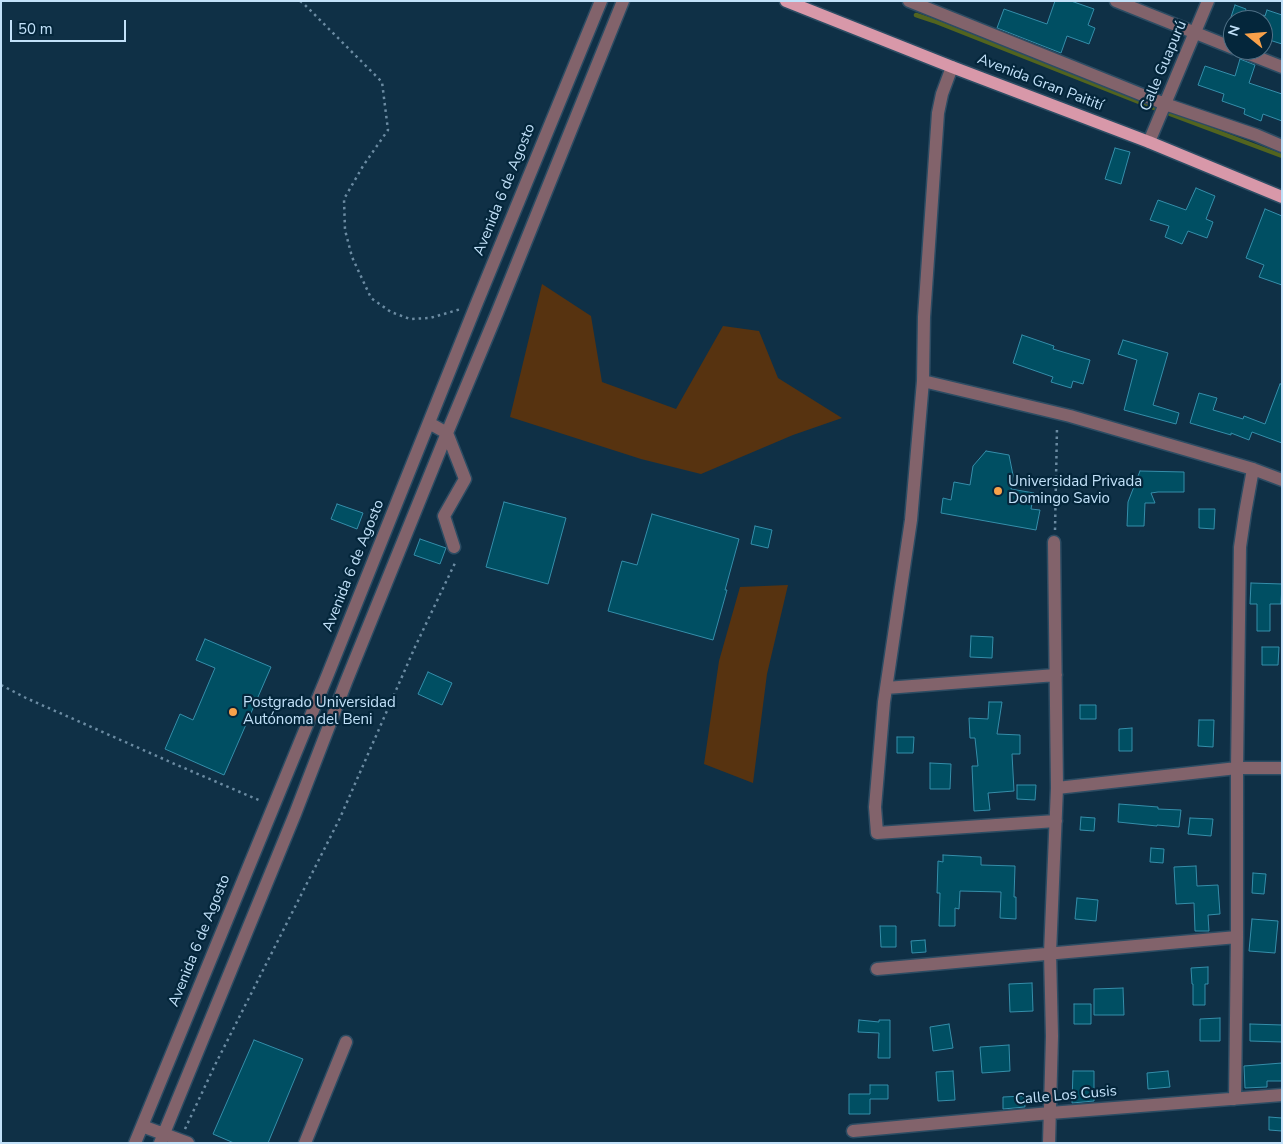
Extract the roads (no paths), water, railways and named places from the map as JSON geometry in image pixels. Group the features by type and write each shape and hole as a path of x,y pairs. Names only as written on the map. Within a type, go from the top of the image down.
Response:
{"main road":[{"name":"Avenida Gran Paitití","path":"786,1 1149,142 1282,196"}],"street":[{"name":"Avenida 6 de Agosto","path":"135,1143 328,674 476,305 601,1"},
{"path":"162,1138 295,814 346,682 623,1"},
{"path":"1116,1 1223,44"},
{"name":"Calle Guapurú","path":"1149,142 1208,1"},
{"path":"915,2 1165,104 1256,135 1282,146"},
{"path":"1264,60 1282,67"},
{"path":"952,67 942,94 938,113 924,317 923,380 911,520 886,688 875,807 878,833 1056,821"},
{"path":"554,114 573,122"},
{"path":"923,380 1058,414 1253,469 1282,480"},
{"path":"429,423 447,433 465,479 444,516 454,547"},
{"path":"1235,1099 1240,547 1244,513 1253,469"},
{"path":"383,539 401,546"},
{"path":"1049,1143 1052,1036 1050,953 1057,788 1054,542"},
{"path":"328,674 346,682"},
{"path":"886,688 1056,675"},
{"path":"1057,788 1237,768 1282,768"},
{"path":"877,969 1237,937"},
{"path":"305,1143 346,1042"},
{"name":"Calle Los Cusis","path":"853,1131 1282,1095"},
{"path":"142,1126 162,1138 184,1141"}],"waterway":[{"path":"916,15 1154,108"},
{"path":"1170,114 1282,156"}],"place":[{"name":"Universidad Privada Domingo Savio","path":"998,491"},
{"name":"Postgrado Universidad Autónoma del Beni","path":"233,712"}]}
